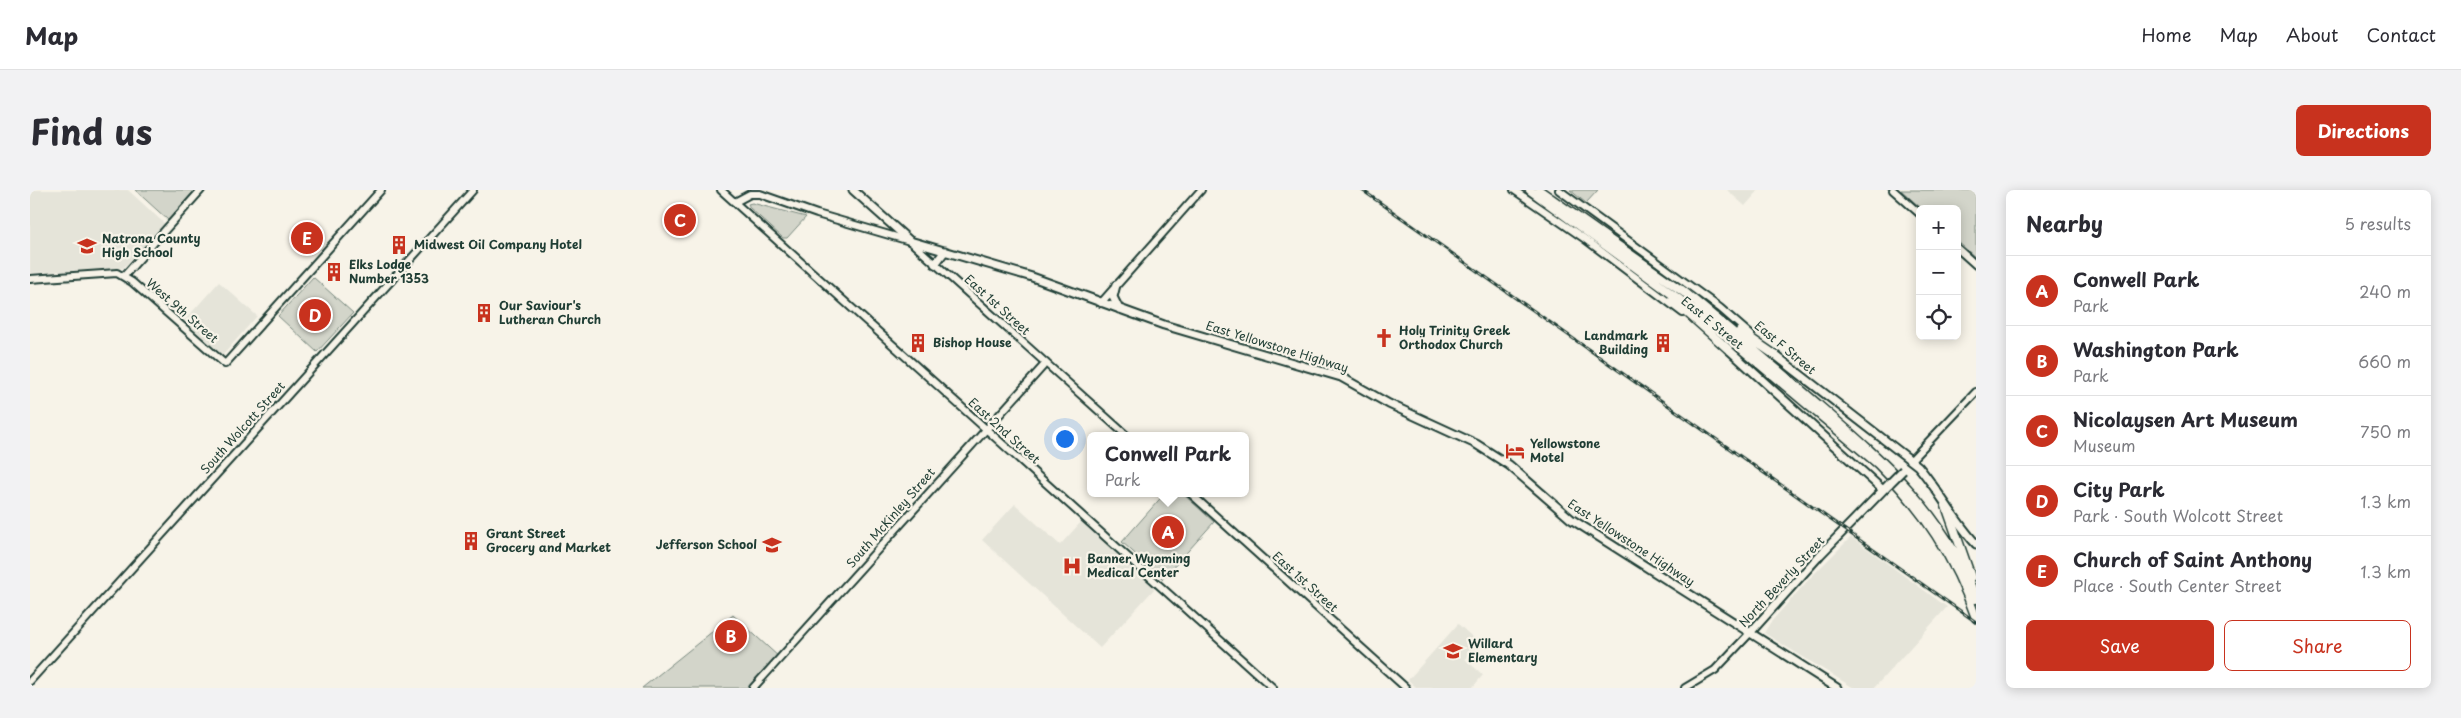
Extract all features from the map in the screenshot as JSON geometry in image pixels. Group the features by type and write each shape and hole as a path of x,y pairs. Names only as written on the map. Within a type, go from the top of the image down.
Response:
{"highway":[{"path":"1549,190 1593,228"},
{"path":"1533,191 1593,228 1775,355"},
{"path":"1533,191 1741,347 1878,464 1900,486 1926,519 1963,580 1976,618"},
{"path":"1652,279 1728,349"},
{"path":"1682,290 1741,338 1882,460 1904,482 1930,514 1946,539 1968,577 1976,599"},
{"path":"1946,506 1966,559 1976,593"}],"main road":[{"path":"30,279 117,273 124,276 201,190"},
{"name":"West 9th Street","path":"124,276 225,364 381,190"},
{"name":"South Wolcott Street","path":"30,681 473,190"},
{"name":"East 2nd Street","path":"721,190 1273,688"},
{"name":"East 1st Street","path":"853,190 1122,432"},
{"path":"1101,302 1200,190"},
{"name":"East E Street","path":"1514,190 1585,239 1728,349 1883,490"},
{"name":"East F Street","path":"1559,190 1720,308 1775,355 1912,460 1931,482 1963,530 1976,544"},
{"path":"1893,190 1916,210"},
{"name":"East Yellowstone Highway","path":"734,202 744,196 760,194 817,214 1032,277 1164,325 1341,377 1390,404 1476,444 1509,465 1571,519 1837,688"},
{"path":"935,264 945,250"},
{"path":"1959,250 1976,265"},
{"path":"1116,285 1113,297 1119,310"},
{"name":"South McKinley Street","path":"753,688 1046,363"},
{"path":"1912,460 1976,392"},
{"name":"North Beverly Street","path":"1685,688 1715,670 1912,460"},
{"name":"East 1st Street","path":"1194,497 1406,688"}],"shaded area":[{"name":"Natrona County High School","path":"33,190 128,190 165,224 123,268 30,273 30,193"},
{"path":"135,190 195,190 168,220"},
{"path":"1570,190 1598,190 1586,203"},
{"path":"1727,190 1759,190 1745,206"},
{"path":"1901,190 1976,190 1976,258 1961,245 1961,205 1918,205"},
{"path":"752,203 806,217 787,238 783,238 750,208 748,204"},
{"path":"313,277 353,313 317,352 278,316"},
{"path":"219,282 257,316 223,355 184,321"},
{"path":"1161,497 1186,497 1214,522 1163,579 1122,542"},
{"name":"Banner Wyoming Medical Center","path":"1015,504 1060,545 1082,521 1156,587 1100,648 982,540"},
{"path":"1851,537 1947,607 1874,688 1854,688 1764,633 1770,623 1811,577"},
{"path":"733,615 780,658 753,688 642,688"},
{"name":"Willard Elementary","path":"1458,624 1479,643 1465,659 1483,675 1472,688 1417,688 1408,680"}],"railway":[{"path":"1362,190 1976,622"}],"place":[{"name":"Nicolaysen Art Museum","path":"680,220"},
{"name":"Church of Saint Anthony","path":"307,238"},
{"name":"Midwest Oil Company Hotel","path":"399,245"},
{"name":"Natrona County High School","path":"87,246"},
{"name":"Elks Lodge Number 1353","path":"334,272"},
{"name":"Our Saviour's Lutheran Church","path":"484,313"},
{"name":"City Park","path":"315,315"},
{"name":"Holy Trinity Greek Orthodox Church","path":"1384,338"},
{"name":"Bishop House","path":"918,343"},
{"name":"Landmark Building","path":"1663,343"},
{"name":"Yellowstone Motel","path":"1515,451"},
{"name":"Conwell Park","path":"1168,532"},
{"name":"Grant Street Grocery and Market","path":"471,541"},
{"name":"Jefferson School","path":"772,545"},
{"name":"Banner Wyoming Medical Center","path":"1072,566"},
{"name":"Washington Park","path":"731,636"},
{"name":"Willard Elementary","path":"1453,651"}]}
